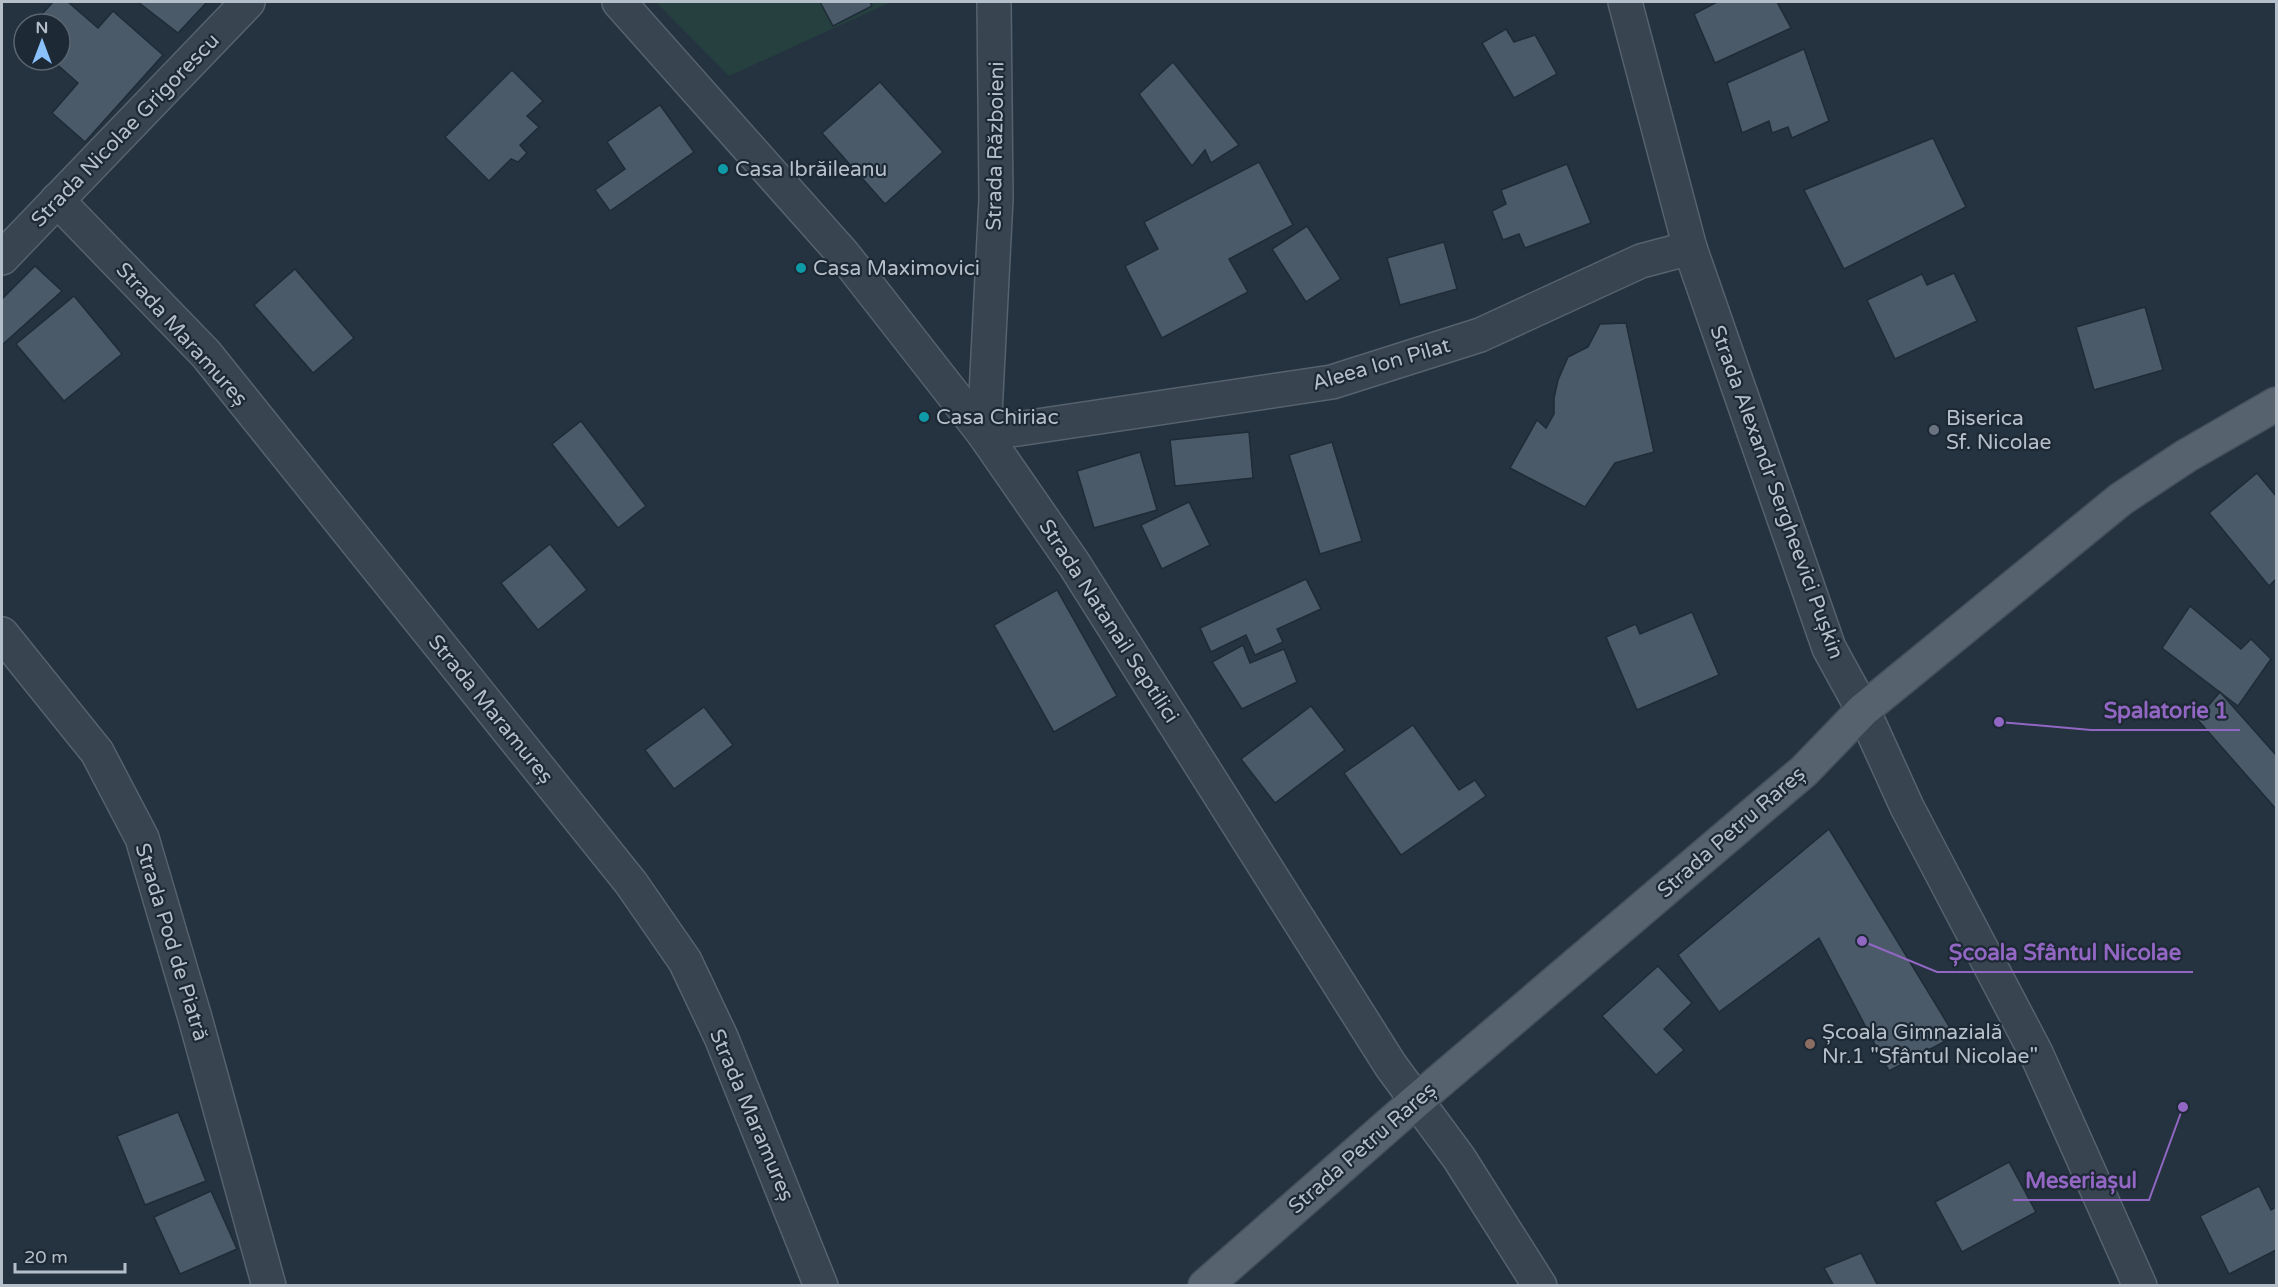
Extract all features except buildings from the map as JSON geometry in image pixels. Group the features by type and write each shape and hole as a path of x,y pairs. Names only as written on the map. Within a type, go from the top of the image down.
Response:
{"main road":[{"name":"Strada Petru Rareș","path":"1205,1286 1415,1102 1804,771 1863,710 2121,499 2186,456 2277,404"}],"street":[{"name":"Strada Nicolae Grigorescu","path":"2,258 248,2"},
{"name":"Strada Natanail Septilici","path":"619,2 844,255 984,434 1074,564 1415,1102 1459,1158 1540,1286"},
{"name":"Strada Războieni","path":"984,434 996,199 994,2"},
{"name":"Strada Alexandr Sergheevici Pușkin","path":"1625,2 1690,248 1828,648 1863,710 1907,807 2036,1053 2140,1286"},
{"name":"Strada Maramureș","path":"57,200 206,354 631,883 684,961 712,1018 821,1286"},
{"name":"Aleea Ion Pilat","path":"984,434 1332,382 1480,334 1641,261 1690,248"},
{"name":"Strada Pod de Piatră","path":"2,634 97,752 142,838 195,1018 268,1286"}],"green space":[{"path":"656,2 891,2 729,76"}],"place":[{"name":"Casa Ibrăileanu","path":"723,169"},
{"name":"Casa Maximovici","path":"801,268"},
{"name":"Casa Chiriac","path":"924,417"},
{"name":"Biserica Sf. Nicolae","path":"1934,430"},
{"name":"Spalatorie 1","path":"1999,722"},
{"name":"Școala Sfântul Nicolae","path":"1862,941"},
{"name":"Școala Gimnazială Nr.1 \"Sfântul Nicolae\"","path":"1810,1044"},
{"name":"Meseriașul","path":"2183,1107"}]}
